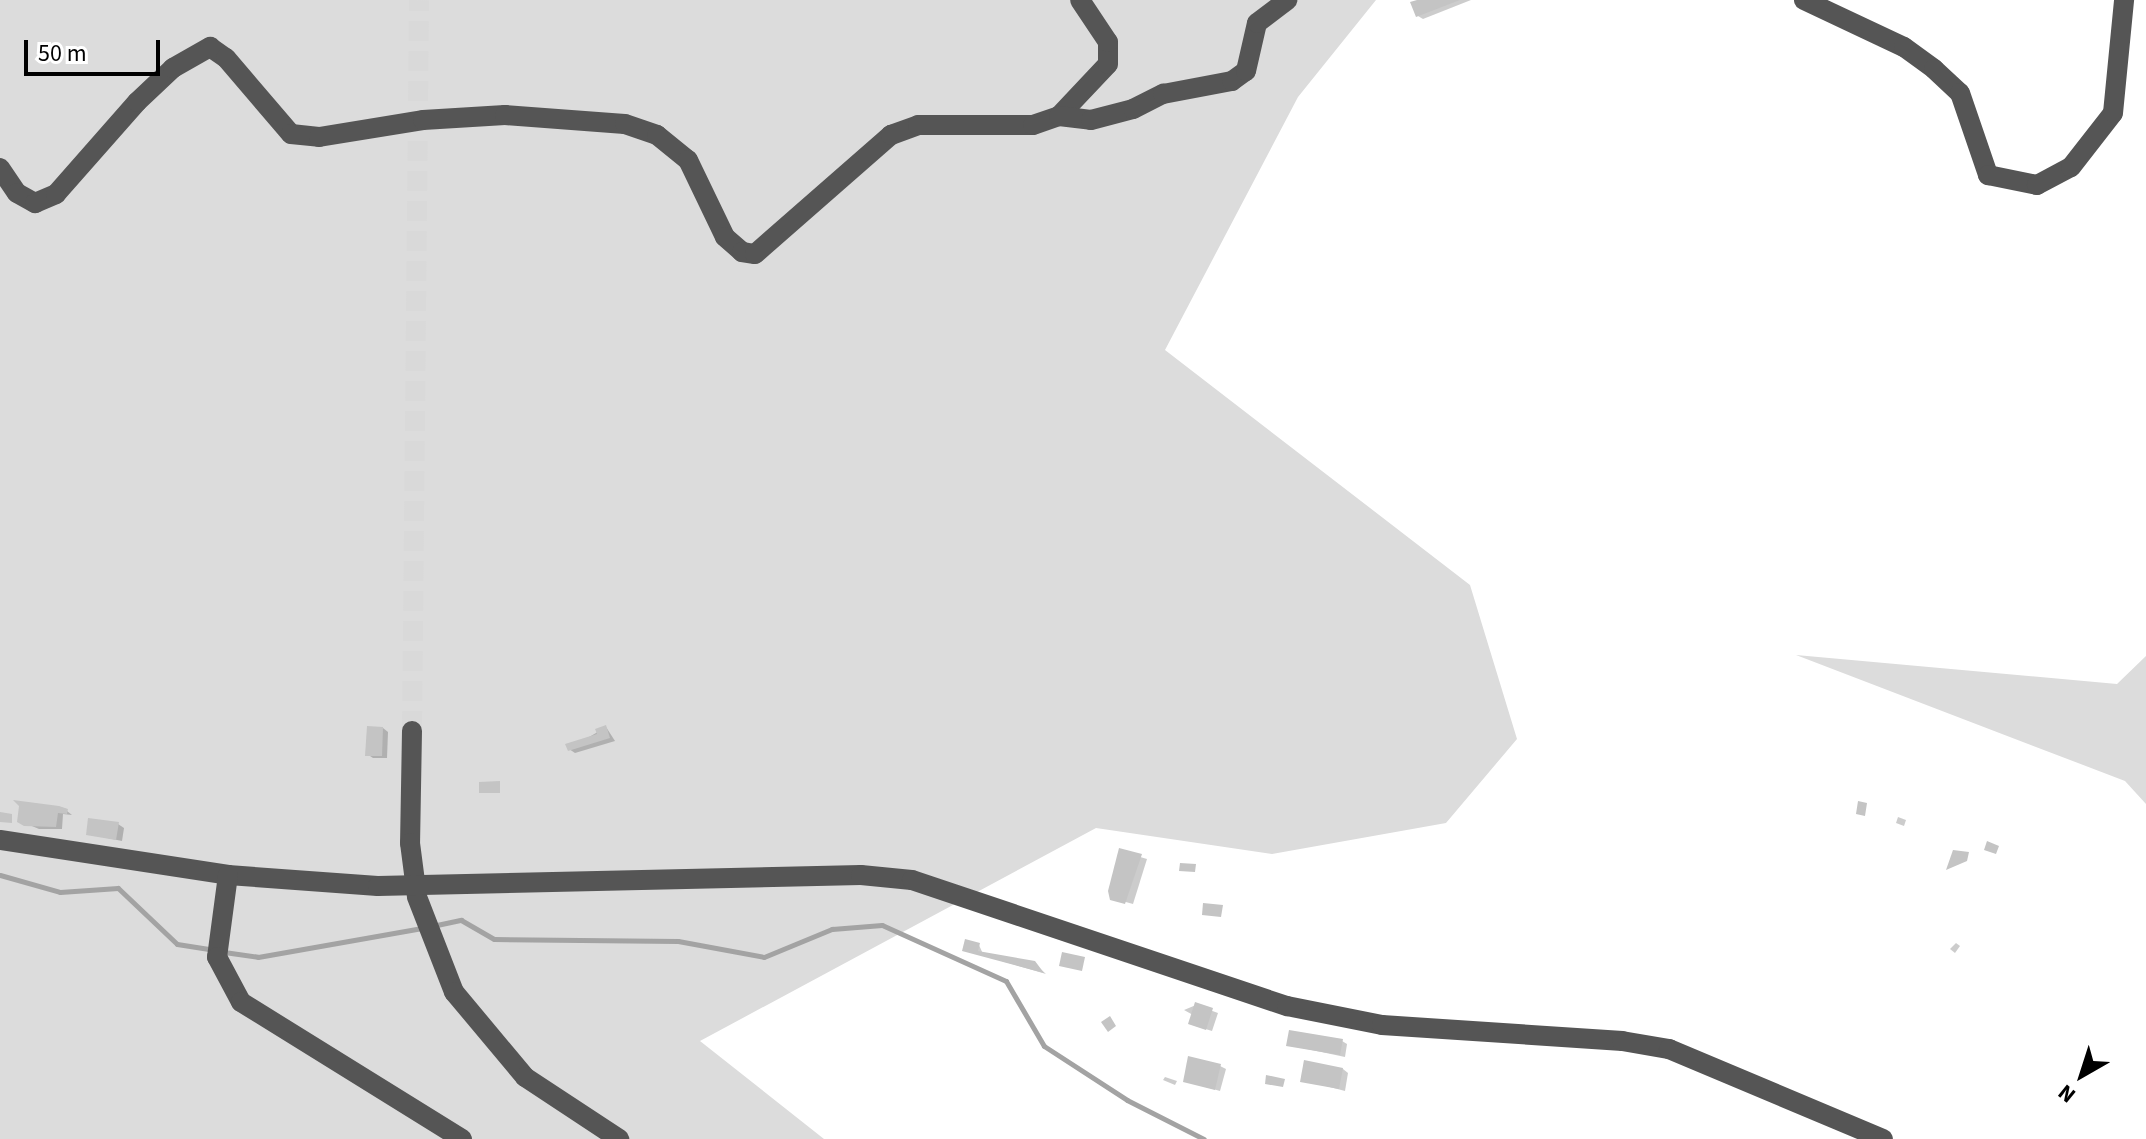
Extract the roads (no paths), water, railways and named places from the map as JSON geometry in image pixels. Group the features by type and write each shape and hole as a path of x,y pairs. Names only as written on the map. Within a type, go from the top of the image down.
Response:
{"street":[{"path":"1059,116 1108,64 1108,42 1080,0"},
{"path":"0,168 17,193 35,203 56,194 137,102 173,68 210,47 226,58 291,134 319,137 423,120 505,115 625,124 657,135 688,160 725,237 742,252 755,254 891,135 918,125 1033,125 1059,116 1091,120 1133,109 1163,94 1232,81 1246,71 1257,23 1287,0"},
{"path":"1804,0 1904,47 1934,69 1960,93 1988,175 2037,185 2071,167 2113,113 2124,0"},
{"path":"412,731 410,843 420,910 436,955 454,992 500,1053 557,1101 615,1138"},
{"path":"0,840 228,875 447,888 861,875 912,880 1287,1006 1382,1025 1622,1041 1669,1049 1883,1139"},
{"path":"228,875 217,957 241,1002 462,1139"}],"waterway":[{"path":"0,875 60,892 118,888 177,944 214,950"},
{"path":"432,926 461,920 494,939 678,941 764,957 832,929 882,925 1006,981 1044,1046 1127,1100 1204,1139"},
{"path":"224,952 258,957 423,928"}],"tunnel":[{"path":"412,731 419,0"}]}
